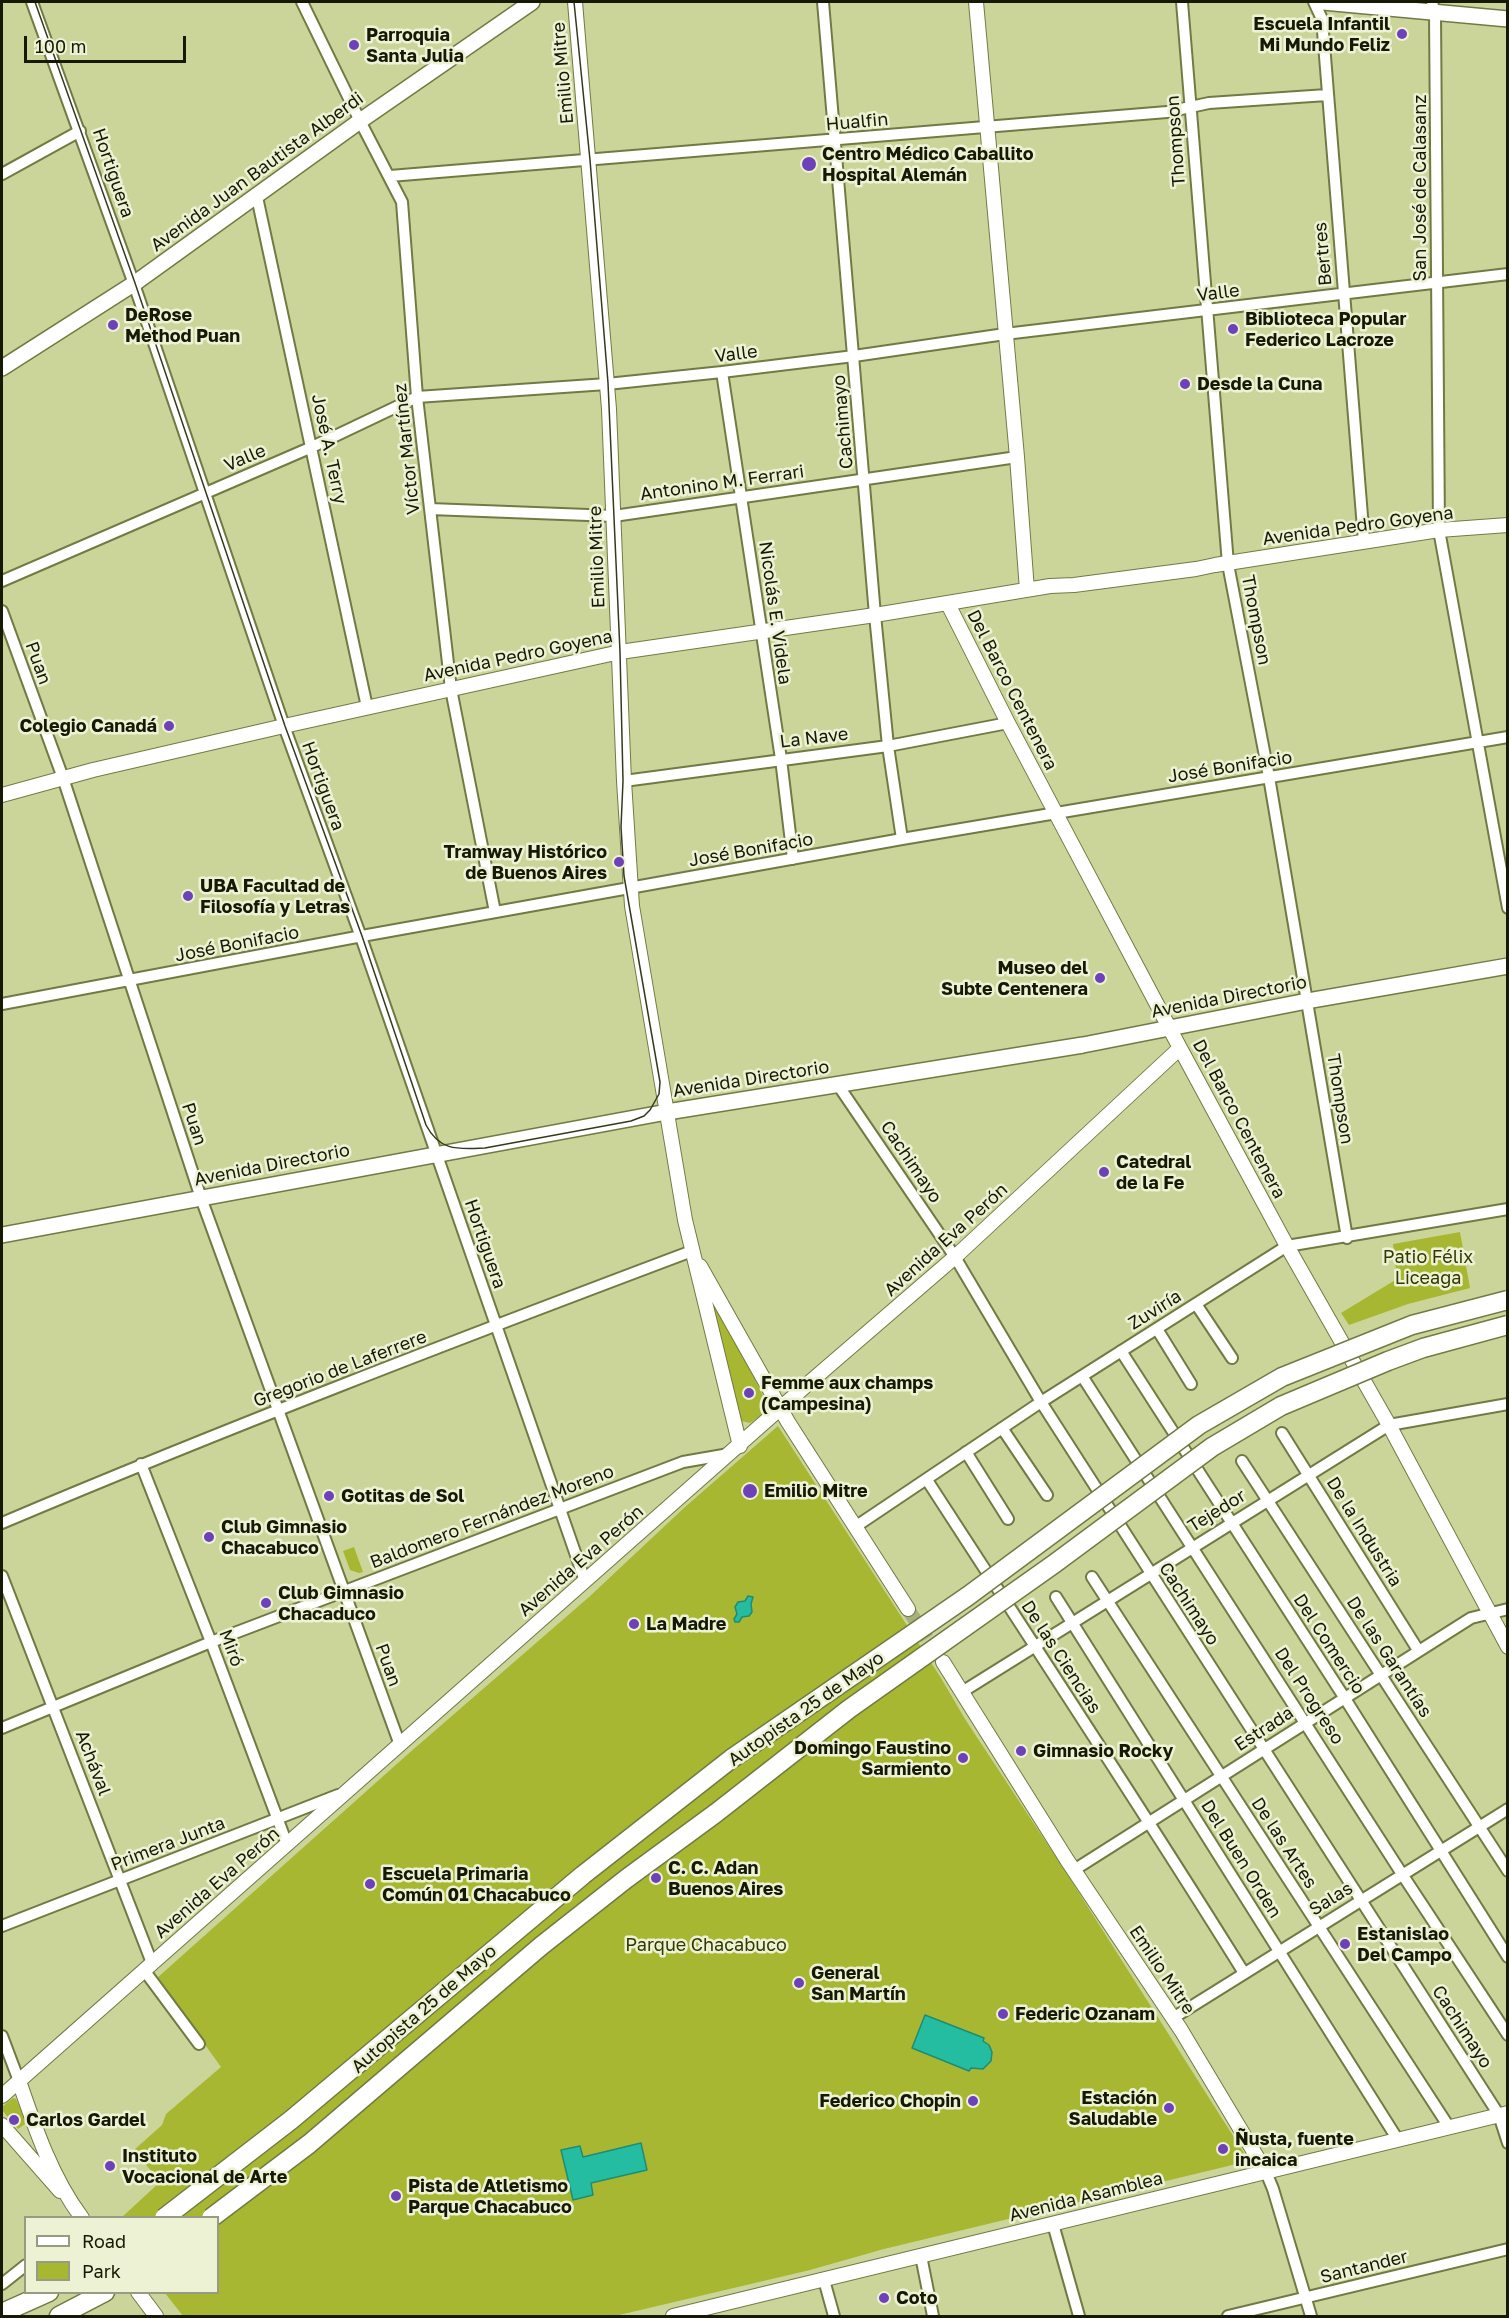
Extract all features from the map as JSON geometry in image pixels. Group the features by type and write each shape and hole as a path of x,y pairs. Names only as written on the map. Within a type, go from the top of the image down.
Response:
{"highway":[{"name":"Autopista 25 de Mayo","path":"165,2216 291,2120 583,1875 731,1760 968,1596 1199,1425 1293,1373 1412,1325 1508,1300"},
{"name":"Autopista 25 de Mayo","path":"212,2216 309,2144 542,1946 626,1879 716,1813 849,1709 1054,1564 1212,1448 1281,1407 1388,1361 1423,1348 1508,1325"},
{"path":"2,2313 45,2294"},
{"path":"59,2316 101,2294"}],"main road":[{"name":"Avenida Juan Bautista Alberdi","path":"2,368 134,284 532,2"},
{"path":"1323,2 1434,8 1508,19"},
{"name":"Avenida Directorio","path":"2,1235 667,1112 1083,1045 1307,1001 1508,966"}],"street":[{"name":"Hortiguera","path":"32,2 134,284 284,726 361,937 585,1581"},
{"name":"Víctor Martínez","path":"302,2 402,202 417,397 451,689 495,912"},
{"name":"Emilio Mitre","path":"575,2 608,384 630,888 677,1178 734,1450"},
{"name":"Cachimayo","path":"823,2 875,615 888,746 902,839"},
{"path":"976,2 1027,590"},
{"name":"Thompson","path":"1182,2 1206,312 1221,564 1269,777 1347,1238"},
{"name":"Bertres","path":"1314,2 1322,19 1364,541"},
{"name":"San José de Calasanz","path":"1434,8 1439,530 1508,908"},
{"name":"Hualfin","path":"390,176 835,141 1167,112 1209,103 1327,95"},
{"path":"2,174 80,131"},
{"name":"José A. Terry","path":"257,197 367,707"},
{"name":"Valle","path":"2,581 312,447 417,397 608,384 722,372 1005,334 1206,312 1508,274"},
{"name":"Nicolás E. Videla","path":"722,372 781,759 793,859"},
{"name":"Antonino M. Ferrari","path":"430,509 614,516 1017,457"},
{"name":"Avenida Pedro Goyena","path":"2,795 63,778 284,726 619,653 948,604 1050,586 1072,578 1195,563 1221,564 1439,530 1508,525"},
{"name":"Del Barco Centenera","path":"948,604 1169,1028 1287,1246 1389,1425 1508,1647"},
{"name":"Puan","path":"2,611 63,778 201,1198 400,1745"},
{"name":"La Nave","path":"624,781 888,746 1008,723"},
{"name":"José Bonifacio","path":"2,1004 902,839 1508,737"},
{"name":"Avenida Eva Perón","path":"2,2096 780,1409 956,1257 1180,1048"},
{"name":"Cachimayo","path":"838,1085 956,1257 1041,1402 1150,1573 1360,1900 1503,2114 1508,2143"},
{"name":"Zuviría","path":"855,1527 1041,1402 1287,1246 1347,1238 1508,1209"},
{"name":"Emilio Mitre","path":"692,1251 780,1409 908,1609"},
{"name":"Gregorio de Laferrere","path":"2,1523 141,1464 495,1325 692,1251"},
{"path":"1196,1304 1232,1358"},
{"path":"1157,1329 1191,1384"},
{"name":"Del Comercio","path":"1121,1351 1508,1957"},
{"name":"Del Progreso","path":"1082,1376 1508,2035"},
{"name":"Tejedor","path":"962,1692 1308,1473 1389,1425 1508,1404"},
{"path":"1002,1428 1047,1495"},
{"name":"De la Industria","path":"1282,1433 1418,1650"},
{"name":"Baldomero Fernández Moreno","path":"2,1728 211,1642 683,1462 734,1450"},
{"path":"966,1452 1008,1519"},
{"name":"De las Garantías","path":"1242,1461 1508,1871"},
{"name":"Miró","path":"141,1464 287,1844"},
{"name":"De las Ciencias","path":"927,1480 1150,1821 1244,1973"},
{"name":"Achával","path":"2,1576 54,1706 119,1881 148,1967 199,2044"},
{"name":"De las Artes","path":"1092,1577 1449,2127"},
{"name":"Del Buen Orden","path":"1056,1597 1398,2139"},
{"name":"Estrada","path":"1074,1870 1471,1618 1508,1609"},
{"name":"Emilio Mitre","path":"943,1662 1074,1870 1173,2018 1266,2172 1311,2316"},
{"name":"Primera Junta","path":"2,1926 347,1792"},
{"name":"Salas","path":"1173,2018 1508,1809"},
{"path":"2,2036 32,2120 70,2201"},
{"name":"Avenida Asamblea","path":"678,2316 1503,2114"},
{"path":"5,2130 17,2136 24,2134 30,2128 32,2120"},
{"path":"5,2130 81,2216"},
{"path":"1053,2224 1079,2316"},
{"name":"Santander","path":"1228,2316 1508,2249"},
{"path":"921,2256 933,2316"},
{"path":"2,2284 24,2267"},
{"path":"824,2280 834,2316"},
{"path":"140,2294 156,2316"}],"green space":[{"name":"Patio Félix Liceaga","path":"1460,1232 1470,1288 1408,1304 1349,1325 1341,1313 1397,1279 1393,1244"},
{"path":"700,1268 766,1402 765,1413 750,1423 741,1421"},
{"name":"Parque Chacabuco","path":"778,1426 1249,2161 615,2316 183,2316 166,2294 219,2294 219,2216 123,2216 160,2182 134,2150 162,2125 166,2114 221,2067 157,1978 408,1754 589,1597 685,1507"},
{"path":"354,1547 363,1572 350,1570 343,1551"},
{"path":"13,2098 16,2099 26,2121 18,2129 2,2110 2,2107"}],"water":[{"path":"748,1596 753,1597 752,1612 749,1616 742,1617 739,1622 735,1622 737,1614 735,1607 738,1602 745,1601"},
{"path":"925,2015 984,2038 983,2041 989,2045 992,2052 991,2061 983,2069 971,2068 969,2071 912,2048"},
{"path":"641,2143 647,2170 591,2183 593,2195 573,2200 561,2150 580,2146 583,2157"}],"tunnel":[{"path":"908,1609 938,1656"}],"tram line":[{"path":"35,2 135,283 285,726 362,936 426,1125 437,1140 451,1147 467,1149 485,1148 631,1121 644,1116 659,1094 660,1082 624,876 621,827 623,781 620,652 608,383 590,160 574,2"}],"place":[{"name":"Escuela Infantil Mi Mundo Feliz","path":"1402,34"},
{"name":"Parroquia Santa Julia","path":"354,45"},
{"name":"Centro Médico Caballito Hospital Alemán","path":"809,164"},
{"name":"DeRose Method Puan","path":"113,325"},
{"name":"Biblioteca Popular Federico Lacroze","path":"1233,329"},
{"name":"Desde la Cuna","path":"1185,384"},
{"name":"Colegio Canadá","path":"169,726"},
{"name":"Tramway Histórico de Buenos Aires","path":"619,862"},
{"name":"UBA Facultad de Filosofía y Letras","path":"188,896"},
{"name":"Museo del Subte Centenera","path":"1100,978"},
{"name":"Catedral de la Fe","path":"1104,1172"},
{"name":"Femme aux champs (Campesina)","path":"749,1393"},
{"name":"Emilio Mitre","path":"750,1491"},
{"name":"Gotitas de Sol","path":"329,1496"},
{"name":"Club Gimnasio Chacabuco","path":"209,1537"},
{"name":"Club Gimnasio Chacaduco","path":"266,1603"},
{"name":"La Madre","path":"634,1624"},
{"name":"Gimnasio Rocky","path":"1021,1751"},
{"name":"Domingo Faustino Sarmiento","path":"963,1758"},
{"name":"C. C. Adan Buenos Aires","path":"656,1878"},
{"name":"Escuela Primaria Común 01 Chacabuco","path":"370,1884"},
{"name":"Estanislao Del Campo","path":"1345,1944"},
{"name":"General San Martín","path":"799,1983"},
{"name":"Federic Ozanam","path":"1003,2014"},
{"name":"Federico Chopin","path":"973,2101"},
{"name":"Estación Saludable","path":"1169,2108"},
{"name":"Carlos Gardel","path":"14,2120"},
{"name":"Ñusta, fuente incaica","path":"1223,2149"},
{"name":"Instituto Vocacional de Arte","path":"110,2166"},
{"name":"Pista de Atletismo Parque Chacabuco","path":"396,2196"},
{"name":"Coto","path":"884,2298"}]}
